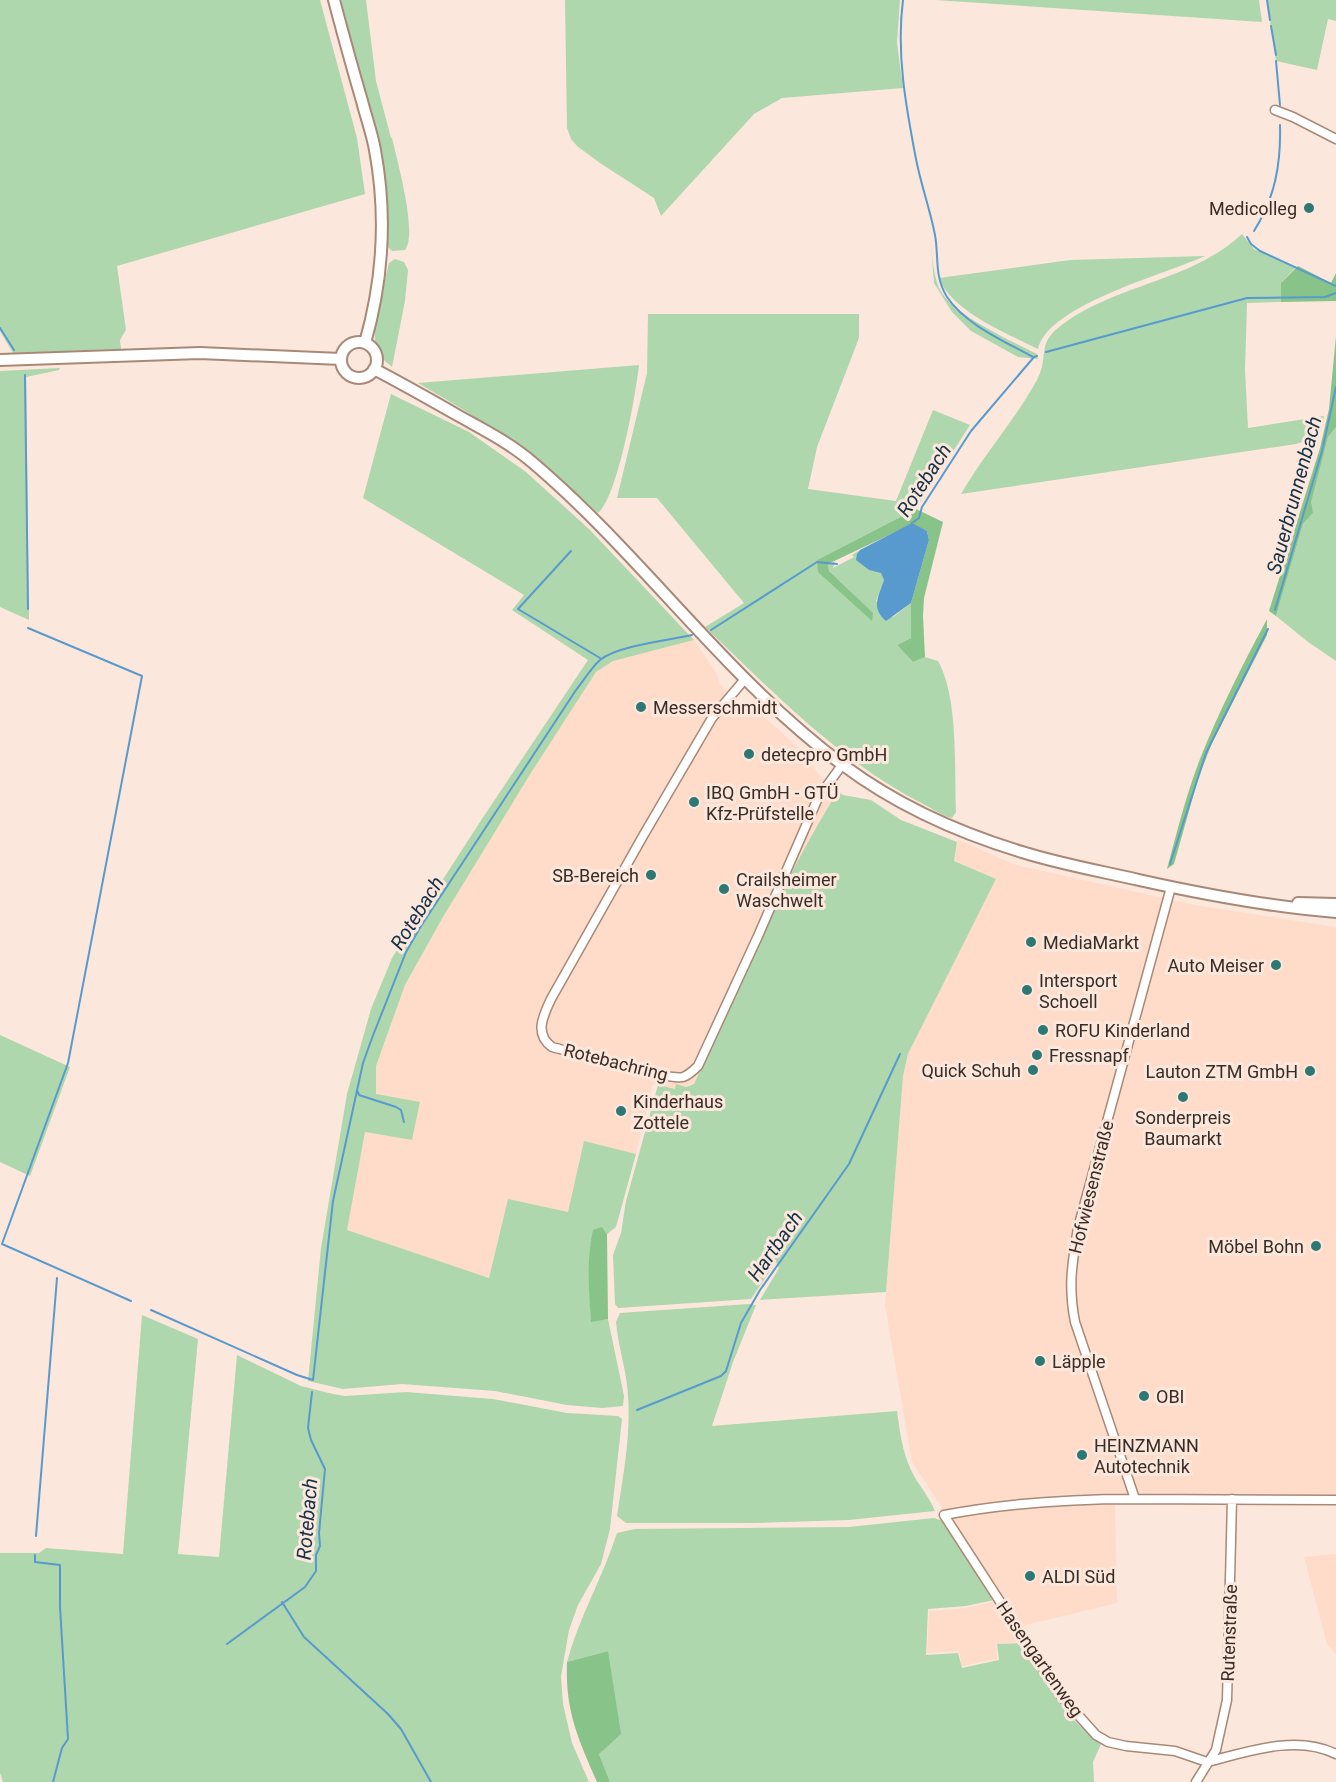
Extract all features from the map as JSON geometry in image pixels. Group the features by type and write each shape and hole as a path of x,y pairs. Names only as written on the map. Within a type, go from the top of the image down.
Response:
{"main road":[{"path":"334,0 374,148 383,228 382,255 375,302 365,344"},
{"path":"356,343 365,344 375,354 374,369 368,375 355,378 344,370 342,353 348,346 356,343"},
{"path":"0,360 200,352 341,359"},
{"path":"374,369 495,436 529,459 569,495 786,719 842,765 903,803 990,841 1040,858 1171,887 1295,908 1336,912"},
{"path":"1313,902 1336,894"},
{"path":"1277,904 1313,902 1336,904"}],"street":[{"path":"1275,110 1336,139"},
{"name":"Rotebachring","path":"745,679 712,717 551,999 544,1014 541,1032 544,1042 552,1047 659,1074 678,1077 691,1073 698,1066 818,798 842,765"},
{"name":"Hofwiesenstraße","path":"1135,1499 1075,1322 1071,1303 1070,1273 1078,1228 1171,887"},
{"name":"Hasengartenweg","path":"1135,1499 1096,1499 995,1506 944,1515 1061,1696 1096,1735 1117,1744 1175,1751 1207,1762"},
{"path":"1135,1499 1336,1500"},
{"name":"Rutenstraße","path":"1196,1782 1216,1750 1227,1700 1232,1499"},
{"path":"1207,1762 1254,1750 1288,1745 1327,1750 1336,1754"}],"shaded area":[{"path":"694,640 717,674 719,683 742,707 762,716 778,729 806,755 819,775 838,791 815,828 788,882 694,1084 675,1089 653,1084 636,1154 584,1142 568,1213 508,1200 489,1279 347,1230 365,1132 412,1140 376,1094 376,1066 405,985 443,917 596,672 613,661"},
{"path":"958,840 1016,865 1195,905 1336,927 1336,1504 1115,1504 1117,1603 1013,1628 1020,1642 996,1644 997,1659 962,1666 959,1651 927,1653 929,1611 966,1608 1002,1600 912,1462 885,1306 903,1076 908,1054 996,879 954,861"},
{"path":"1336,1554 1336,1654 1327,1644 1304,1557"}],"green space":[{"path":"0,0 320,0 357,138 365,194 117,266 126,330 120,340 121,349 13,353 0,331"},
{"path":"341,0 366,0 376,81 392,138 408,213 409,229 405,250 392,251 387,246 387,203 378,142"},
{"path":"565,0 900,0 897,43 903,88 782,98 754,114 661,216 654,198 600,163 571,139 567,128"},
{"path":"935,0 1259,0 1262,22"},
{"path":"1267,0 1336,0 1336,21 1328,19 1317,70 1276,61"},
{"path":"930,234 935,276 940,290 947,299 970,318 1037,354 1038,359 1018,357 971,331 952,312 934,283"},
{"path":"1242,234 1254,249 1295,268 1281,283 1281,302 1247,303 1245,370 1248,428 1324,416 1319,437 1296,444 961,494 1037,380 1043,364 1046,344 1054,331 1085,310 1107,299 1200,263 1222,250"},
{"path":"1205,256 1085,305 1063,318 1046,333 1038,349 997,329 968,311 945,290 939,278 1070,260"},
{"path":"395,259 404,262 408,270 405,301 392,367 378,353 375,334 378,309 389,263"},
{"path":"1298,266 1331,283 1336,273 1336,301 1281,302 1281,283"},
{"path":"648,314 859,314 859,338 817,447 808,489 896,501 933,410 970,425 916,509 817,560 873,613 829,571 828,564 835,562 833,568 854,557 852,555 860,550 857,560 869,570 881,572 884,580 876,601 893,617 911,603 911,638 897,645 913,662 925,657 938,661 945,677 954,734 956,812 952,818 892,787 863,767 835,746 756,676 705,627 744,603 657,498 617,498 647,373"},
{"path":"1336,336 1336,427 1328,437 1311,502 1313,513 1303,524 1276,616 1269,611 1320,448 1329,409"},
{"path":"639,365 619,467 605,503 598,513 529,454 464,410 418,383"},
{"path":"60,368 26,377 29,620 0,607 0,371"},
{"path":"391,394 469,432 526,472 589,529 694,640 613,661 596,672 443,917 405,985 376,1066 376,1094 420,1102 412,1140 365,1132 347,1230 489,1278 508,1199 568,1212 584,1141 636,1154 616,1227 607,1234 602,1227 590,1246 591,1321 608,1319 624,1396 623,1406 602,1408 567,1405 495,1391 402,1384 343,1389 308,1381 321,1248 347,1094 371,1009 392,958 588,660 512,610 524,595 363,498"},
{"path":"1336,427 1336,661 1276,616 1303,524 1313,513 1310,502 1328,437"},
{"path":"916,509 943,522 924,598 925,657 913,662 897,645 911,638 911,603 929,540 927,531 912,524 828,564 829,571 873,613 872,621 818,572 817,560"},
{"path":"1267,619 1267,635 1212,743 1198,779 1174,864 1167,869 1200,759 1215,723"},
{"path":"838,791 843,795 871,800 901,820 957,842 954,861 996,879 908,1054 903,1076 886,1292 760,1300 779,1268 776,1262 751,1299 618,1308 615,1304 613,1255 621,1233 626,1201 658,1085 675,1089 676,1084 686,1087 694,1084 779,898 817,825"},
{"path":"0,1035 70,1067 30,1176 0,1162"},
{"path":"602,1227 607,1234 608,1319 591,1322 589,1253 593,1230"},
{"path":"756,1305 733,1362 712,1426 897,1411 908,1463 935,1511 849,1520 752,1523 626,1523 617,1516 626,1456 629,1411 626,1377 616,1322 620,1313"},
{"path":"142,1315 198,1339 178,1554 219,1557 237,1355 301,1386 345,1396 406,1392 493,1399 567,1413 618,1416 622,1419 610,1529 601,1564 578,1605 569,1630 561,1676 563,1704 572,1743 589,1782 3,1782 0,1773 0,1553 39,1553 46,1548 123,1554"},
{"path":"934,1518 943,1521 994,1600 966,1606 928,1609 926,1655 958,1653 962,1668 999,1660 997,1644 1021,1643 1066,1711 1077,1723 1102,1742 1093,1762 1094,1782 610,1782 599,1754 608,1651 567,1662 617,1533 635,1529 849,1527"},
{"path":"608,1651 621,1734 599,1754 610,1782 597,1782 574,1724 568,1695 567,1662"}],"water":[{"path":"912,523 927,531 929,540 911,603 886,621 877,607 884,580 881,573 869,570 856,560 857,554 860,550"}],"waterway":[{"path":"903,0 901,60 906,100 918,169 935,235 940,282 947,297 964,316 1033,357"},
{"path":"1267,0 1270,20"},
{"path":"1271,26 1276,55"},
{"path":"1276,61 1280,105"},
{"path":"1254,231 1272,193 1278,167 1280,125"},
{"path":"1247,237 1251,244 1260,251 1336,286"},
{"name":"Rotebach","path":"1046,352 1247,298 1325,297 1336,293"},
{"path":"0,328 14,350"},
{"name":"Rotebach","path":"912,527 912,523 919,518 922,507 971,431 1037,356"},
{"path":"25,375 28,609"},
{"name":"Sauerbrunnenbach","path":"1275,610 1322,451 1336,387"},
{"path":"571,551 518,609 600,658"},
{"name":"Rotebach","path":"711,630 817,562 837,564"},
{"path":"28,628 142,676 68,1063 2,1244 131,1301"},
{"name":"Sauerbrunnenbach","path":"1170,864 1206,753 1268,629"},
{"name":"Rotebach","path":"151,1310 313,1380 333,1201 363,1063 406,952 576,690 597,663 608,655 630,647 692,635"},
{"name":"Hartbach","path":"637,1410 721,1376 726,1371 741,1323 760,1290 849,1164 900,1054"},
{"path":"358,1092 359,1095 401,1110 404,1122"},
{"path":"36,1536 57,1278"},
{"name":"Rotebach","path":"227,1644 305,1587 316,1571 325,1469 311,1440 308,1428 312,1392"},
{"path":"35,1555 35,1562 60,1565 60,1607 68,1739 62,1748 53,1782"},
{"path":"282,1602 304,1637 388,1714 401,1729 431,1782"}],"place":[{"name":"Medicolleg","path":"1309,208"},
{"name":"Messerschmidt","path":"641,707"},
{"name":"detecpro GmbH","path":"749,754"},
{"name":"IBQ GmbH - GTÜ Kfz-Prüfstelle","path":"694,802"},
{"name":"SB-Bereich","path":"651,875"},
{"name":"Crailsheimer Waschwelt","path":"724,889"},
{"name":"MediaMarkt","path":"1031,942"},
{"name":"Auto Meiser","path":"1276,965"},
{"name":"Intersport Schoell","path":"1027,990"},
{"name":"ROFU Kinderland","path":"1043,1030"},
{"name":"Fressnapf","path":"1037,1055"},
{"name":"Quick Schuh","path":"1033,1070"},
{"name":"Lauton ZTM GmbH","path":"1310,1071"},
{"name":"Sonderpreis Baumarkt","path":"1183,1097"},
{"name":"Kinderhaus Zottele","path":"621,1111"},
{"name":"Möbel Bohn","path":"1316,1246"},
{"name":"Läpple","path":"1040,1361"},
{"name":"OBI","path":"1144,1396"},
{"name":"HEINZMANN Autotechnik","path":"1082,1455"},
{"name":"ALDI Süd","path":"1030,1576"}]}
